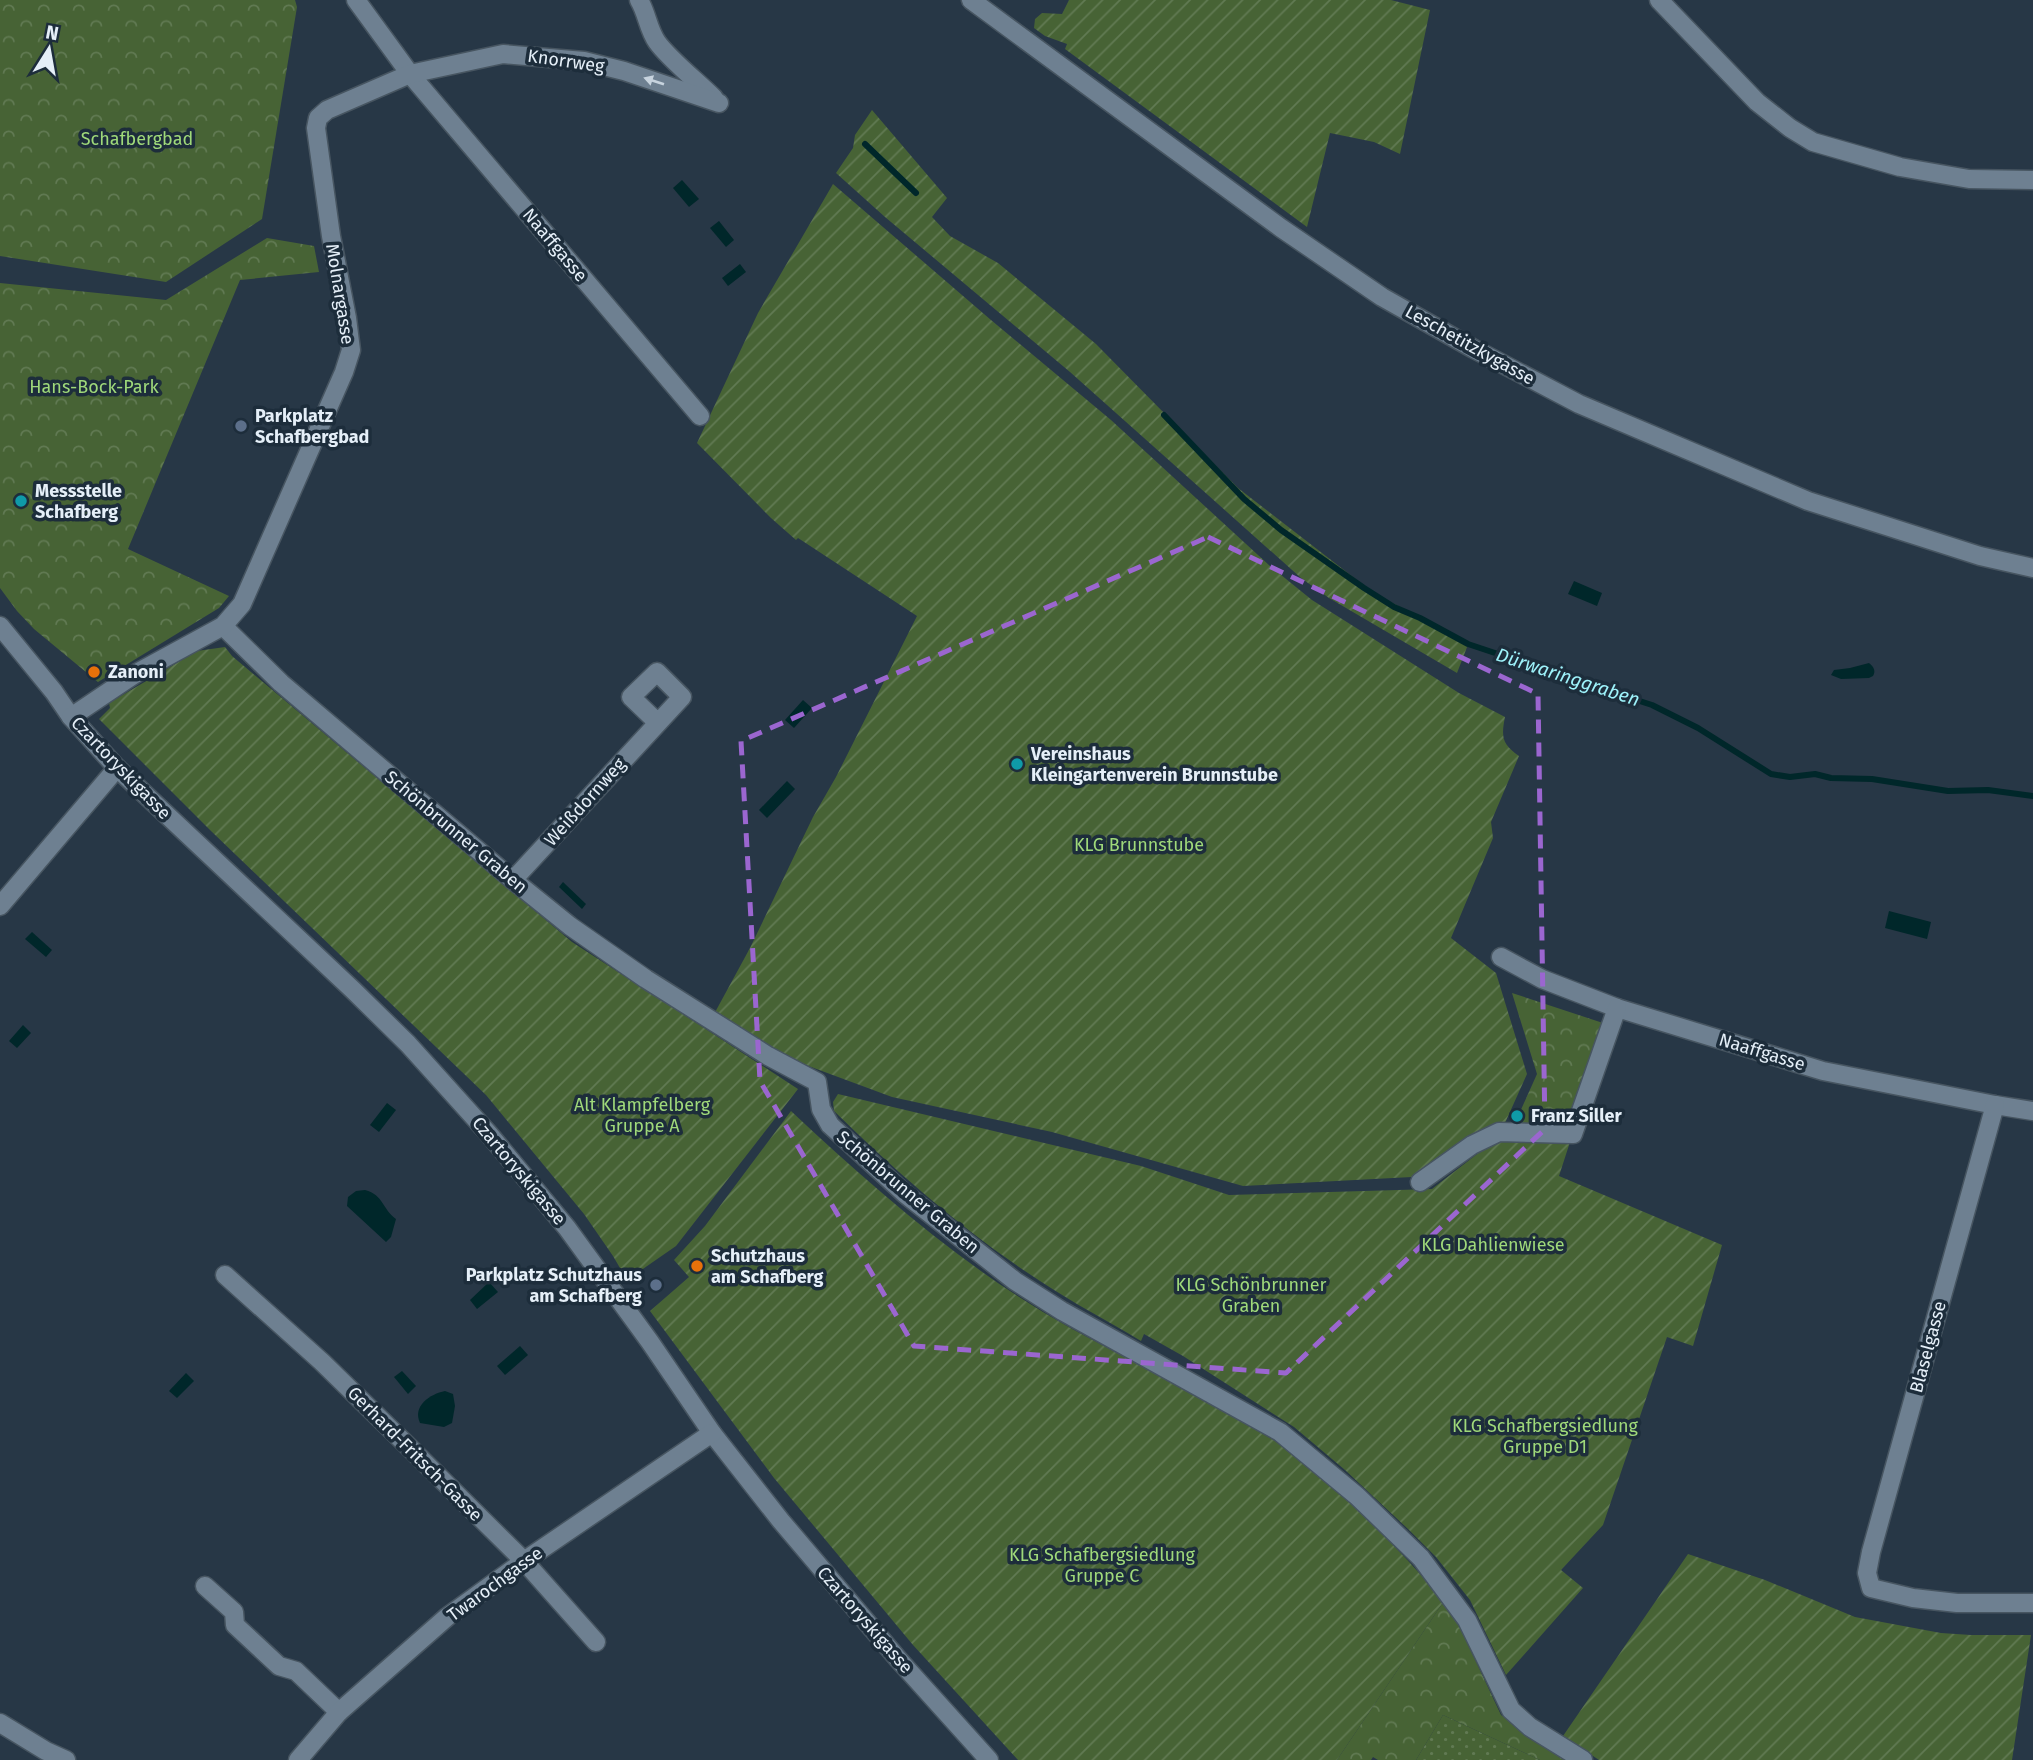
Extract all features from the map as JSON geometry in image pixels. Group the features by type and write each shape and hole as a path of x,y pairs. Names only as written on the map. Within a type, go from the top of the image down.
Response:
{"street":[{"path":"356,0 410,74"},
{"name":"Knorrweg","path":"410,74 503,54 583,61 624,71 719,103 658,44 639,0"},
{"name":"Leschetitzkygasse","path":"971,0 1280,228 1382,297 1474,349 1579,404 1808,501 1980,556 2033,568"},
{"path":"1659,0 1757,102 1813,142 1900,167 1969,179 2033,180"},
{"name":"Naaffgasse","path":"410,74 700,416"},
{"name":"Molnargasse","path":"71,717 135,674 223,626 242,604 332,401 351,350 331,236 316,128 318,118 327,110 410,74"},
{"name":"Czartoryskigasse","path":"0,626 71,717 117,768 408,1044 489,1134 567,1228 712,1433 781,1521 898,1659 989,1760"},
{"name":"Schönbrunner Graben","path":"223,626 281,683 570,926 646,979 768,1056 817,1082 821,1109 830,1125 905,1194 1015,1281 1062,1311 1280,1432 1357,1496 1421,1558 1467,1620 1511,1710 1530,1727 1583,1760"},
{"name":"Weißdornweg","path":"513,880 657,722"},
{"path":"0,906 7,885 117,768"},
{"name":"Naaffgasse","path":"1501,957 1542,979 1617,1008 1823,1071 2033,1111"},
{"path":"1420,1182 1472,1145 1499,1132 1573,1134 1617,1008"},
{"name":"Blaselgasse","path":"1995,1105 1867,1573 1871,1588 1913,1598 1956,1603 2033,1603"},
{"name":"Gerhard-Fritsch-Gasse","path":"225,1275 321,1362 524,1561 596,1642"},
{"name":"Twarochgasse","path":"298,1760 339,1712 447,1617 712,1433"},
{"path":"205,1586 234,1612 235,1625 279,1666 296,1671 339,1712"},
{"path":"0,1723 66,1760"}],"highlighted area":[{"path":"1208,537 1538,694 1545,1129 1286,1373 914,1346 760,1081 741,741"}],"green space":[{"name":"Schafbergbad","path":"0,0 295,0 297,7 262,219 166,282 0,256"},
{"path":"1069,0 1391,0 1430,10 1400,154 1374,142 1330,133 1307,227 1065,49 1067,44 1045,36 1034,28 1035,19 1042,13 1062,14"},
{"path":"872,110 947,198 932,217 950,236 998,263 1096,344 1238,488 1375,594 1469,642 1457,673 1329,598 1301,578 1070,372 836,173 853,148 855,135"},
{"name":"KLG Brunnstube","path":"833,184 1111,420 1270,566 1312,600 1459,693 1505,717 1504,740 1519,756 1491,822 1493,838 1451,938 1496,973 1527,1074 1505,1123 1412,1177 1243,1186 1052,1132 892,1097 768,1051 713,1016 917,616 798,538 796,540 697,443 758,313"},
{"name":"Hans-Bock-Park","path":"267,238 314,246 319,272 240,280 128,549 229,596 219,608 98,682 34,629 0,588 0,283 166,300"},
{"name":"Alt Klampfelberg Gruppe A","path":"225,647 232,656 572,942 798,1089 676,1246 627,1280 584,1214 486,1095 211,831 99,719 110,708 109,703 197,651"},
{"path":"1512,993 1606,1024 1571,1124 1515,1123 1537,1074"},
{"path":"838,1094 1141,1166 1229,1195 1432,1189 1499,1137 1570,1142 1559,1176 1722,1245 1693,1346 1667,1337 1603,1525 1561,1570 1583,1588 1506,1675 1470,1600 1436,1557 1345,1470 1294,1427 1183,1356 1144,1334 1141,1341 1052,1289 985,1243 907,1179 834,1111 833,1102"},
{"name":"KLG Schafbergsiedlung Gruppe C","path":"791,1111 912,1218 1009,1291 1072,1329 1219,1406 1298,1458 1364,1516 1444,1601 1337,1760 1018,1760 913,1645 774,1478 650,1311 689,1277 674,1260 705,1226"},
{"path":"1688,1554 1765,1580 1855,1617 1941,1633 2031,1635 2012,1760 1599,1760 1563,1736"},
{"path":"1444,1601 1457,1621 1501,1715 1569,1760 1540,1760 1443,1715 1416,1760 1378,1760 1373,1757 1371,1760 1337,1760"},
{"path":"1443,1715 1540,1760 1416,1760"}],"shaded area":[{"path":"682,180 699,199 689,207 673,188"},
{"path":"719,221 734,240 726,247 710,228"},
{"path":"740,264 746,272 728,286 722,278"},
{"path":"1574,581 1602,593 1597,606 1568,594"},
{"path":"1869,663 1874,671 1869,678 1841,679 1831,675 1834,670"},
{"path":"803,700 812,708 794,728 785,720"},
{"path":"787,781 795,789 767,818 759,810"},
{"path":"563,882 586,904 582,909 559,887"},
{"path":"1889,911 1931,922 1927,939 1885,928"},
{"path":"32,932 52,950 46,957 25,939"},
{"path":"23,1025 31,1033 17,1048 9,1041"},
{"path":"387,1103 396,1110 379,1132 370,1125"},
{"path":"365,1190 376,1195 396,1219 391,1237 386,1242 347,1206 348,1197 356,1191"},
{"path":"489,1282 498,1292 477,1309 470,1300"},
{"path":"520,1346 528,1355 505,1375 497,1366"},
{"path":"402,1371 416,1386 408,1394 394,1377"},
{"path":"186,1373 194,1381 177,1398 169,1391"},
{"path":"445,1391 453,1394 455,1406 452,1423 444,1427 420,1423 420,1406 434,1395"}],"waterway":[{"name":"Dürwaringgraben","path":"865,144 916,193"},
{"name":"Dürwaringgraben","path":"1164,415 1244,499 1281,530 1394,607 1468,644 1534,670 1556,674 1652,705 1698,728 1771,774 1790,777 1815,774 1831,778 1872,779 1948,791 1988,790 2033,796"}],"place":[{"name":"Parkplatz Schafbergbad","path":"241,426"},
{"name":"Messstelle Schafberg","path":"21,501"},
{"name":"Zanoni","path":"94,672"},
{"name":"Vereinshaus Kleingartenverein Brunnstube","path":"1017,764"},
{"name":"Franz Siller","path":"1517,1116"},
{"name":"Schutzhaus am Schafberg","path":"697,1266"},
{"name":"Parkplatz Schutzhaus am Schafberg","path":"656,1285"}],"park label":[{"name":"KLG Dahlienwiese","path":"1493,1245"},
{"name":"KLG Schönbrunner Graben","path":"1251,1295"},
{"name":"KLG Schafbergsiedlung Gruppe D1","path":"1545,1436"}]}
